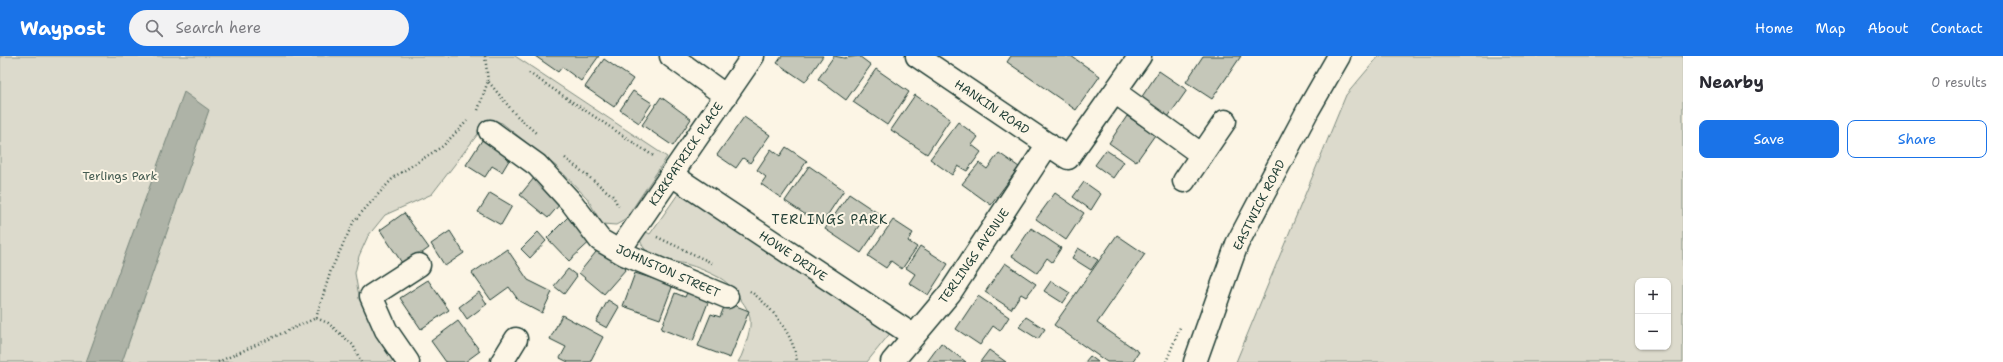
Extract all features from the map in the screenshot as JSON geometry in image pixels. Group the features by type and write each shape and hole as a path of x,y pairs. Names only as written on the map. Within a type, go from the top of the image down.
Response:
{"street":[{"path":"671,56 726,96"},
{"name":"KIRKPATRICK PLACE","path":"619,251 753,56"},
{"name":"HANKIN ROAD","path":"917,56 1068,158 1115,92"},
{"path":"1140,56 1115,92 1202,155"},
{"name":"EASTWICK ROAD","path":"1195,362 1237,244 1339,56"},
{"path":"1184,181 1225,121"},
{"name":"JOHNSTON STREET","path":"490,130 537,165 572,203 600,240 619,251 727,297"},
{"name":"TERLINGS AVENUE","path":"892,362 950,293 1048,144"},
{"name":"HOWE DRIVE","path":"673,172 914,336"},
{"path":"408,362 386,330 372,296 419,265"},
{"path":"502,362 516,339"}],"path":[{"path":"473,115 478,110 488,81 485,56"},
{"path":"529,73 673,172"},
{"path":"488,81 515,114 542,138"},
{"path":"316,318 331,270 354,222 394,177 443,146 468,120"},
{"path":"564,157 613,196 622,215 668,243 706,259 712,264"},
{"path":"749,290 762,299 778,320 795,348 797,362"},
{"path":"218,362 316,318 328,323 353,345 361,362"}],"green space":[{"name":"Terlings Park","path":"0,56 515,56 667,157 625,220 616,225 602,224 587,198 557,167 502,123 492,120 481,130 432,194 385,215 368,236 359,256 355,273 358,291 364,307 399,362 0,362"},
{"path":"1379,56 1683,56 1683,362 1236,362 1346,95"},
{"path":"683,187 892,331 867,362 738,362 743,353 748,336 750,317 747,309 734,291 723,280 707,272 690,265 653,256 643,247 640,240 644,231 650,234"}],"shaded area":[{"path":"184,92 209,110 122,362 86,362"}],"building":[{"path":"535,56 599,56 581,81 562,67 558,72"},
{"path":"782,56 823,56 805,82 777,63"},
{"path":"834,56 844,58 859,56 871,65 846,100 818,79"},
{"path":"1011,56 1071,56 1100,76 1076,110 1007,62"},
{"path":"1203,56 1241,56 1212,99 1186,82"},
{"path":"604,59 633,79 614,107 585,87"},
{"path":"876,69 909,92 887,125 853,102"},
{"path":"1159,71 1187,90 1168,117 1141,98"},
{"path":"633,91 652,103 639,123 620,110"},
{"path":"915,95 950,119 927,154 891,130"},
{"path":"661,97 691,119 673,146 642,125"},
{"path":"1127,116 1155,135 1136,162 1109,143"},
{"path":"744,117 770,135 750,163 743,158 736,168 717,155"},
{"path":"958,122 978,137 972,145 981,152 967,171 958,166 952,175 930,159"},
{"path":"486,134 514,152 502,172 492,166 485,177 466,165"},
{"path":"786,147 807,161 781,198 761,184 766,177 757,170 771,149 780,156"},
{"path":"1106,150 1124,162 1113,178 1095,165"},
{"path":"999,153 1019,167 991,205 962,184 979,163 987,169"},
{"path":"809,166 844,190 821,225 785,201"},
{"path":"539,172 567,196 548,218 520,195"},
{"path":"1084,182 1101,194 1091,210 1073,197"},
{"path":"490,193 512,206 501,225 478,212"},
{"path":"1055,193 1084,213 1066,240 1036,219"},
{"path":"849,194 885,218 861,253 825,229"},
{"path":"404,213 429,248 404,266 380,230"},
{"path":"572,213 595,237 569,261 547,238"},
{"path":"893,220 913,233 908,241 917,247 902,269 891,261 886,268 868,256"},
{"path":"1031,228 1061,248 1052,262 1047,258 1037,273 1012,256"},
{"path":"450,231 464,253 445,266 431,244"},
{"path":"538,232 546,241 530,258 521,249"},
{"path":"1117,235 1145,254 1097,323 1139,352 1132,362 1107,362 1054,325"},
{"path":"920,246 948,264 928,295 909,283 915,274 906,268"},
{"path":"600,247 626,269 604,294 579,273"},
{"path":"1078,248 1098,260 1091,270 1072,258"},
{"path":"507,249 528,280 552,292 542,313 519,301 509,287 491,300 472,273"},
{"path":"1005,263 1036,284 1026,297 1021,294 1011,309 985,292"},
{"path":"568,269 577,276 564,294 554,286"},
{"path":"635,273 654,279 656,276 674,282 660,319 623,306"},
{"path":"428,280 449,310 421,329 400,298"},
{"path":"1051,281 1070,293 1063,303 1044,291"},
{"path":"690,286 711,295 693,341 661,329 675,293 685,297"},
{"path":"479,292 487,304 467,319 459,307"},
{"path":"978,296 1009,317 1000,331 993,326 980,345 956,329"},
{"path":"608,300 619,307 607,328 596,322"},
{"path":"726,302 749,311 730,358 698,346 711,314 720,317"},
{"path":"562,315 603,337 590,362 568,362 560,358 566,347 550,339"},
{"path":"1026,317 1045,329 1038,339 1019,327"},
{"path":"458,321 480,351 465,362 446,362 431,341"},
{"path":"941,343 966,362 927,362"},
{"path":"989,350 1006,362 980,362"},
{"path":"1090,356 1098,362 1085,362"}],"district":[{"name":"TERLINGS PARK","path":"830,219"}]}
